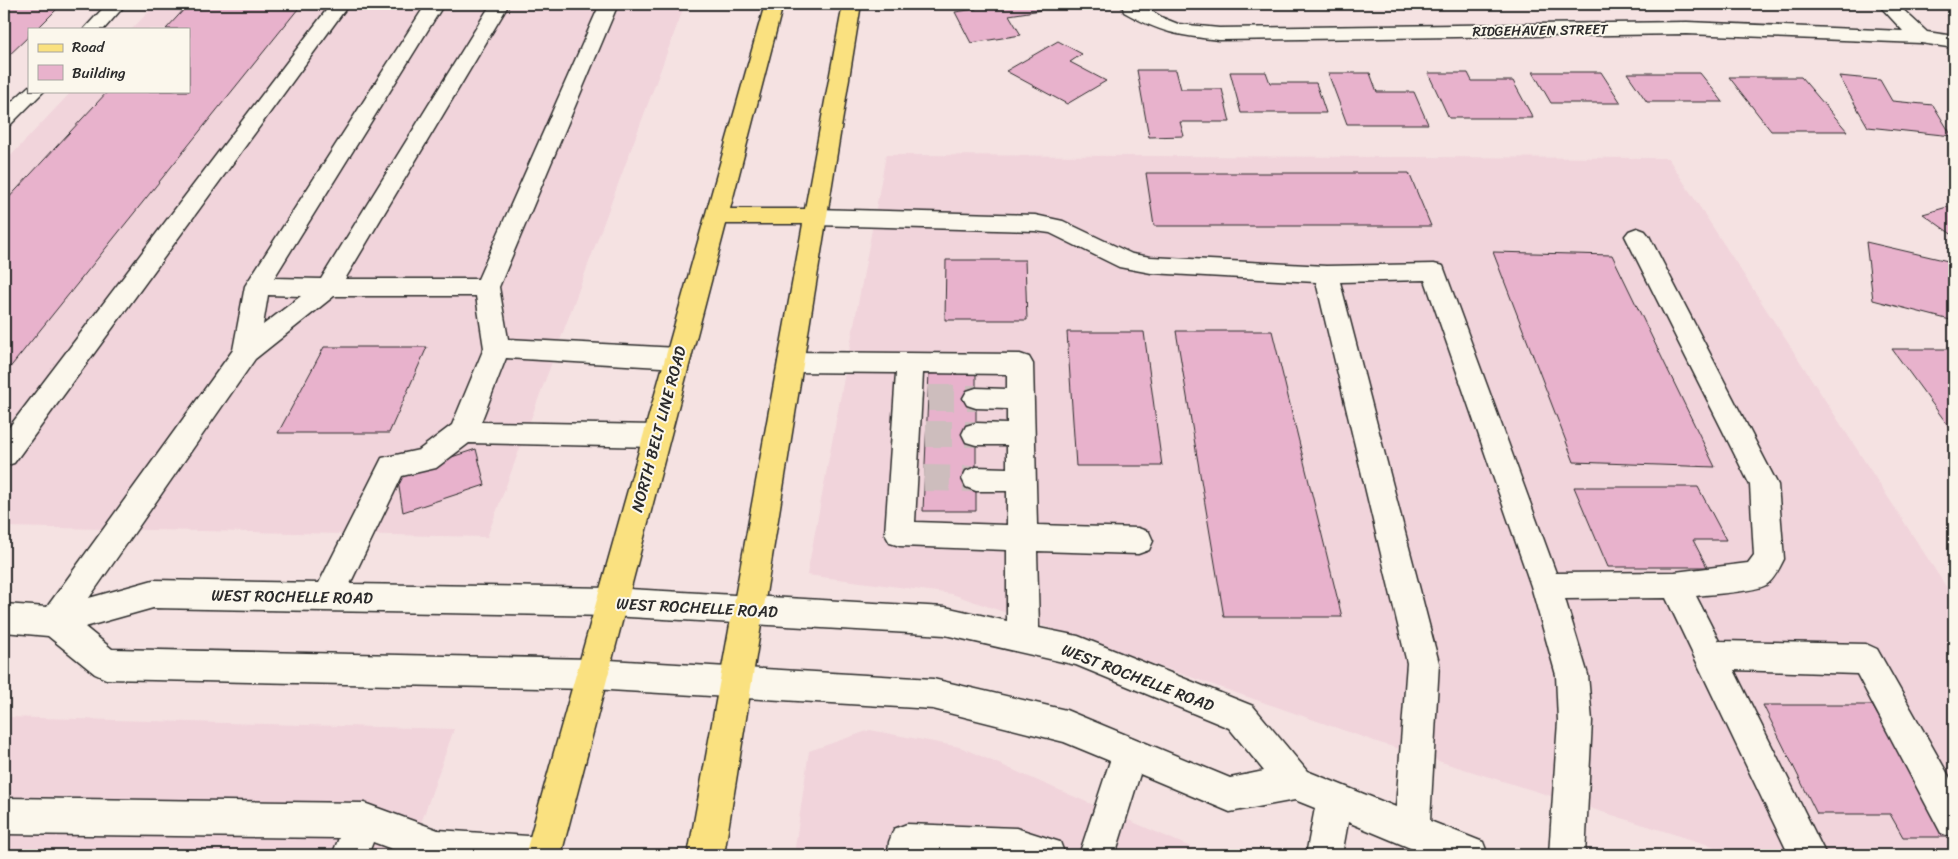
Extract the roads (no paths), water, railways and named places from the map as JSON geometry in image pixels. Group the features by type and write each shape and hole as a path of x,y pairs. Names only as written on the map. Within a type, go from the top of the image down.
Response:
{"main road":[{"name":"NORTH BELT LINE ROAD","path":"543,855 610,602 774,4"},
{"path":"706,855 852,4"},
{"path":"716,216 815,217"}],"street":[{"path":"94,28 117,4"},
{"path":"4,455 340,4"},
{"path":"246,352 257,286 435,4"},
{"path":"500,4 328,288 246,352 54,622 106,664 592,674 933,694 1066,726 1230,795 1295,783"},
{"path":"328,597 392,466 426,460 463,432 497,348 487,286 609,4"},
{"path":"1888,4 1922,37"},
{"name":"RIDGEHAVEN STREET","path":"1131,6 1156,22 1175,29 1219,34 1687,28 1922,37 1954,42"},
{"path":"4,120 33,92"},
{"path":"815,217 1035,223 1055,226 1127,261 1151,265 1326,274 1434,272 1546,586 1572,675 1575,721 1567,855"},
{"path":"1546,586 1676,585 1756,575 1769,559 1764,485 1637,236"},
{"path":"1326,274 1423,663 1412,830"},
{"path":"257,286 328,288 487,286"},
{"path":"497,348 678,358"},
{"path":"791,362 1020,364 1022,638"},
{"path":"910,363 918,398 914,478 900,534 1138,541"},
{"path":"976,398 1020,399"},
{"path":"463,432 656,436"},
{"path":"976,434 1020,435"},
{"path":"976,479 1021,480"},
{"path":"1676,585 1808,855"},
{"name":"WEST ROCHELLE ROAD","path":"4,618 54,622 153,594 610,602 945,621 1078,651 1242,717 1295,783 1470,855"},
{"path":"1710,655 1866,659 1954,820"},
{"path":"1097,855 1130,752"},
{"path":"1324,855 1334,799"},
{"path":"4,816 364,821 438,848 543,855"},
{"path":"350,855 364,821"},
{"path":"906,855 907,842 1016,846 1047,855"}],"tunnel":[{"path":"928,398 976,398"},
{"path":"926,434 976,434"},
{"path":"924,478 976,479"}]}
